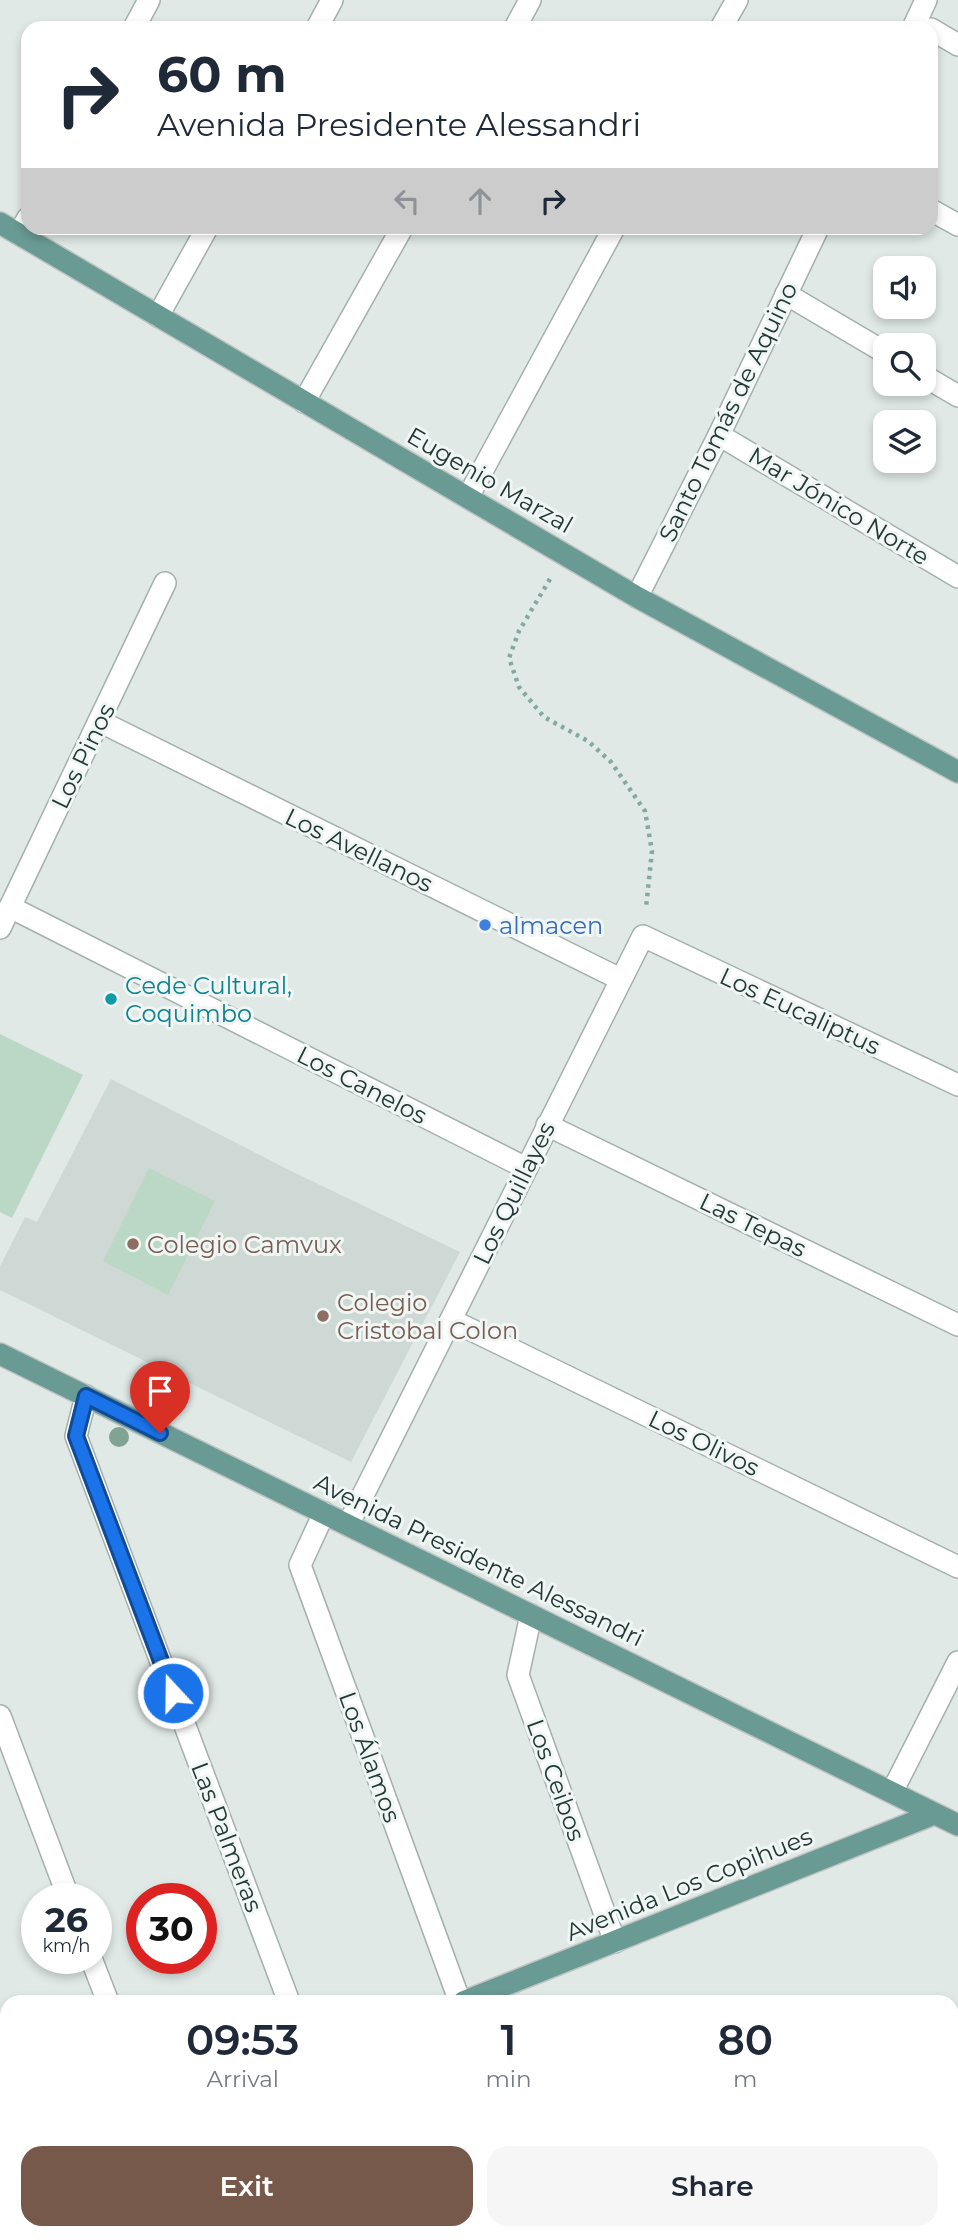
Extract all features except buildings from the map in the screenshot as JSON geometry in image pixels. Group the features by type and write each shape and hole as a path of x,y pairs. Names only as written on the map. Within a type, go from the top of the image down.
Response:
{"main road":[{"name":"Eugenio Marzal","path":"0,223 21,226"},
{"name":"Eugenio Marzal","path":"36,235 158,316 637,597 958,772"},
{"name":"Avenida Presidente Alessandri","path":"0,1354 958,1825"},
{"name":"Avenida Los Copihues","path":"479,1995 934,1814"}],"street":[{"path":"138,21 149,0"},
{"path":"321,21 332,0"},
{"path":"519,21 530,0"},
{"path":"726,21 737,0"},
{"path":"923,21 926,0"},
{"path":"938,35 958,45"},
{"path":"938,214 958,225"},
{"path":"158,316 202,235"},
{"path":"304,402 398,235"},
{"path":"468,497 610,235"},
{"name":"Santo Tomás de Aquino","path":"637,597 719,435 815,235"},
{"path":"786,294 873,345"},
{"path":"936,383 958,396"},
{"name":"Mar Jónico Norte","path":"719,435 958,578"},
{"name":"Los Pinos","path":"0,928 165,583"},
{"name":"Los Avellanos","path":"99,721 620,979"},
{"name":"Los Canelos","path":"10,907 526,1168"},
{"name":"Los Quillayes","path":"348,1525 643,936"},
{"name":"Los Eucaliptus","path":"643,936 958,1085"},
{"name":"Las Tepas","path":"547,1125 958,1325"},
{"name":"Los Olivos","path":"451,1320 958,1567"},
{"name":"Las Palmeras","path":"86,1396 76,1436 286,1995"},
{"name":"Los Álamos","path":"324,1513 300,1565 458,1995"},
{"name":"Los Ceibos","path":"531,1615 518,1675 615,1942"},
{"path":"892,1792 958,1663"},
{"path":"0,1716 63,1883"},
{"path":"97,1974 105,1995"}],"path":[{"path":"566,555 519,631 509,658 519,687 544,718 588,741 611,762 645,811 652,851 643,936"}],"shaded area":[{"path":"111,1079 291,1171 460,1252 351,1462 0,1290 0,1266 25,1217 37,1222"}],"green space":[{"path":"0,1034 83,1075 12,1218 0,1212"},
{"path":"149,1168 215,1201 168,1295 103,1261"}],"place":[{"name":"almacen","path":"485,925"},
{"name":"Cede Cultural, Coquimbo","path":"111,999"},
{"name":"Colegio Camvux","path":"133,1244"},
{"name":"Colegio Cristobal Colon","path":"323,1316"}],"route":[{"path":"160,1433 86,1396 76,1436 173,1693"}]}
